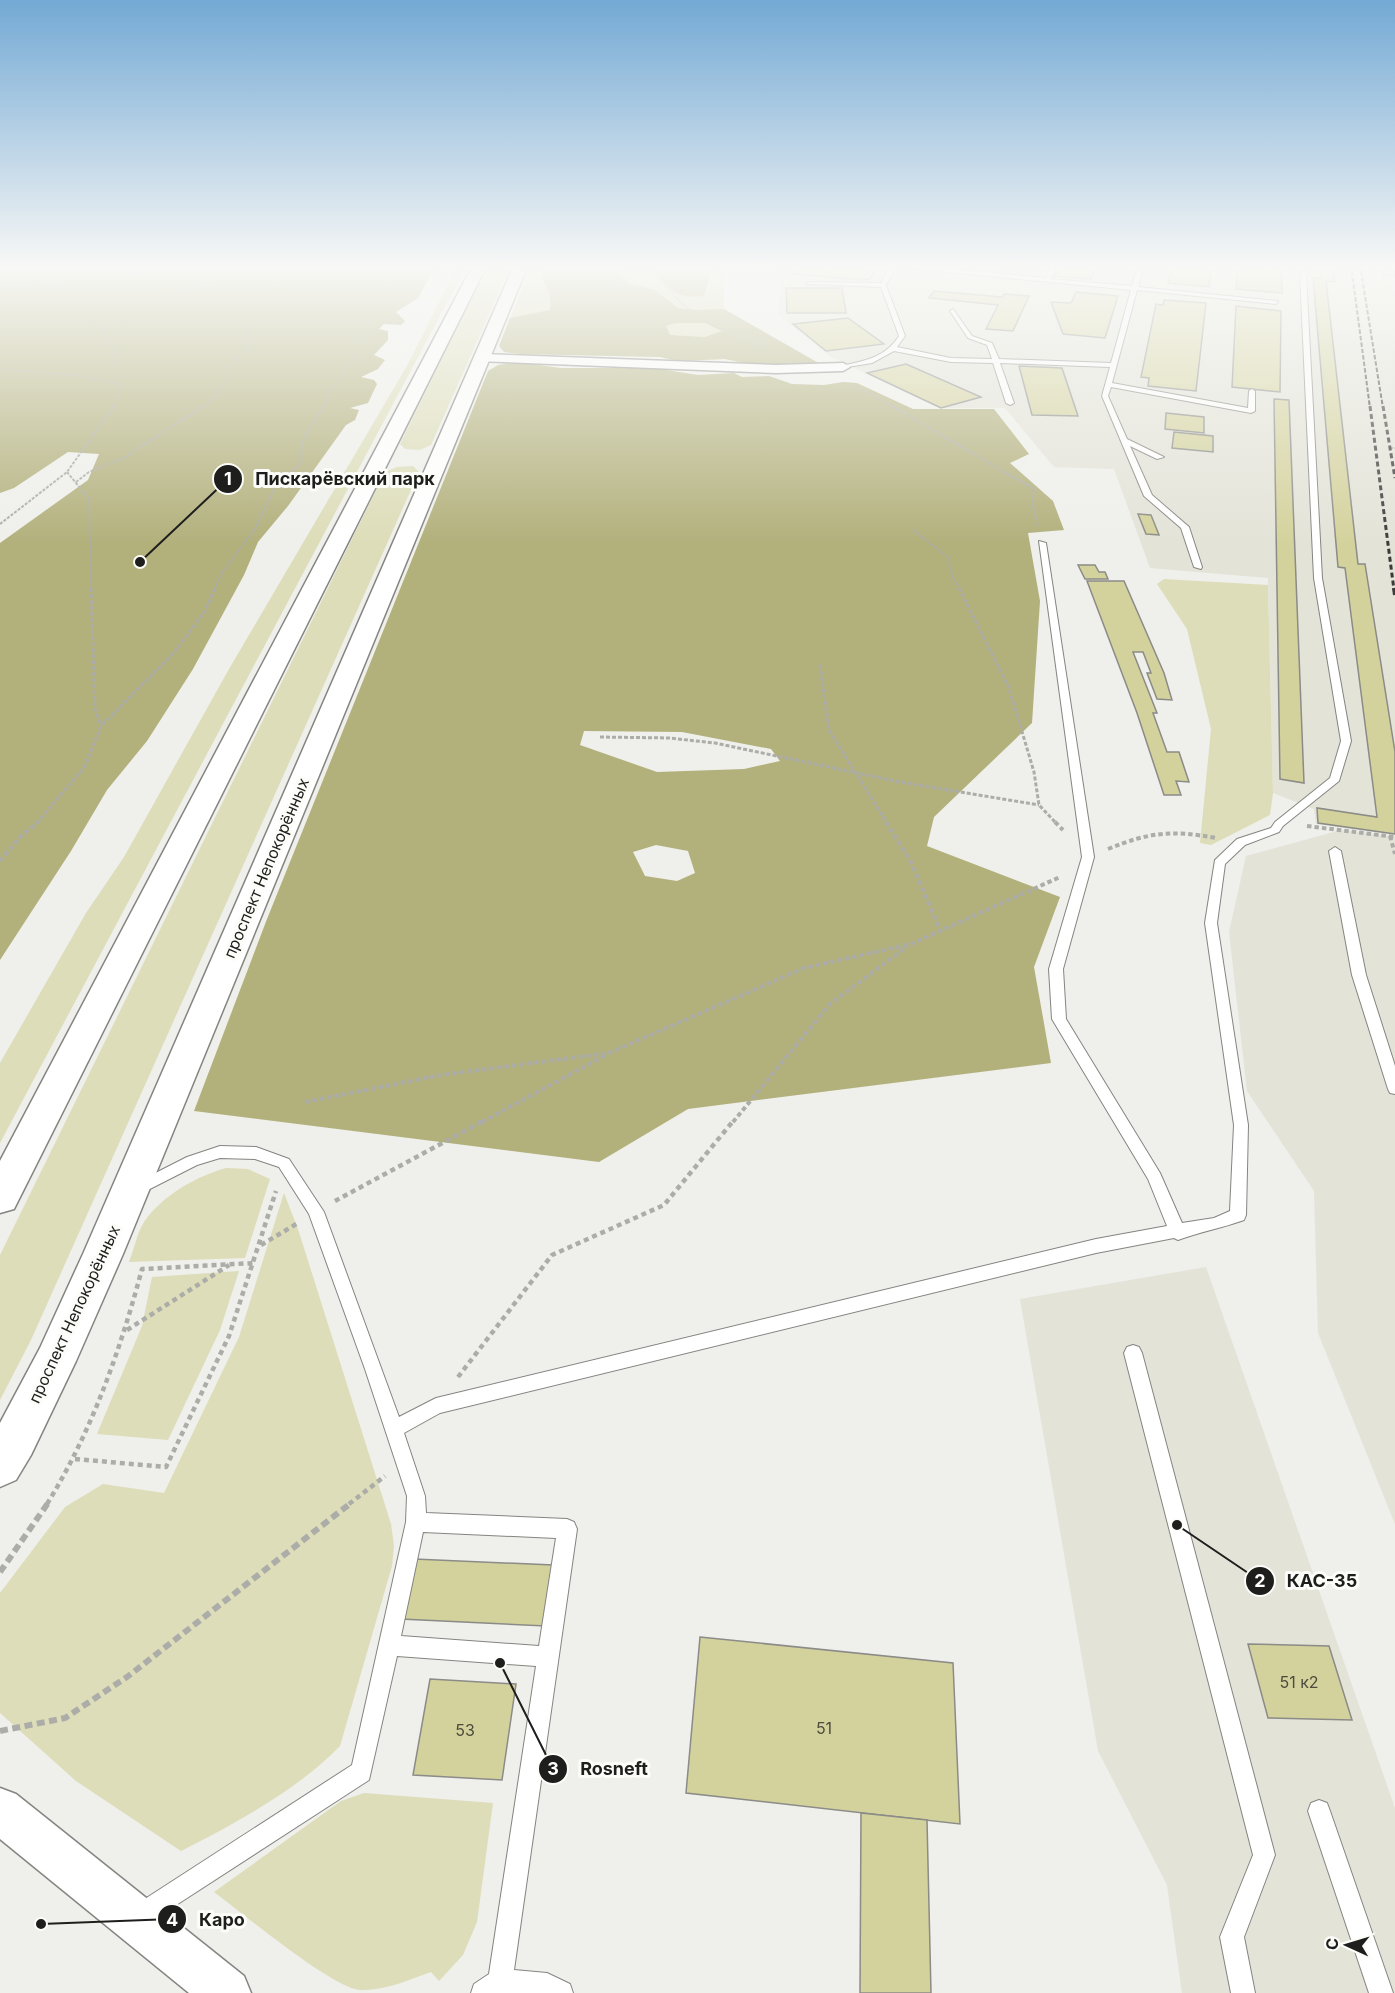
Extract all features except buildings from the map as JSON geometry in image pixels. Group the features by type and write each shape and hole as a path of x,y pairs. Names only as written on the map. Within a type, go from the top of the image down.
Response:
{"main road":[{"path":"0,1198 401,457 442,358"},
{"name":"проспект Непокорённых","path":"0,1466 17,1437 63,1343 129,1193 482,358"},
{"path":"401,457 439,457"}],"street":[{"path":"482,358 785,369 843,367"},
{"path":"0,1810 227,1993"}],"lane":[{"path":"843,367 865,364 877,358"},
{"path":"941,358 1113,365"},
{"path":"1115,358 1106,396 1148,496 1185,527 1198,567"},
{"path":"394,1429 436,1406 1096,1246 1178,1233 1215,1224 1238,1215 1240,1125 1211,923 1219,863 1241,842 1275,830 1279,824 1335,779 1346,741 1318,578 1307,358"},
{"path":"996,360 1010,403"},
{"path":"1108,384 1251,411 1251,391"},
{"path":"1124,440 1160,457"},
{"path":"1042,543 1088,856 1056,969 1059,1019 1155,1177 1178,1233"},
{"path":"1335,851 1359,975 1395,1089"},
{"path":"129,1193 192,1161 220,1152 256,1153 284,1162 316,1212 416,1496 416,1522 361,1772 136,1918"},
{"path":"1133,1353 1264,1856 1232,1937 1243,1993"},
{"path":"416,1522 567,1529 549,1657 491,1987 547,1985 561,1993"},
{"path":"390,1645 549,1657"},
{"path":"1319,1811 1381,1993"}],"path":[{"path":"0,524 67,472 112,411 119,392 116,358"},
{"path":"76,482 89,472 125,457 214,399 230,375 227,369 237,358"},
{"path":"0,861 21,836 45,816 85,766 101,726 184,642 206,611 221,574 255,529 275,487 300,464 303,439 323,409 332,388 353,358"},
{"path":"0,369 82,376 118,384"},
{"path":"1390,447 1395,448"},
{"path":"67,472 89,499 93,681 95,709 101,726"},
{"path":"1032,502 1042,543"},
{"path":"913,530 948,557 952,575 1009,688 1034,772 1039,805 1088,856"},
{"path":"819,665 829,730 910,860 940,930"},
{"path":"600,737 670,738 807,760 854,772 1039,805"},
{"path":"1279,824 1395,837"},
{"path":"436,1406 552,1256 663,1205 830,1004 911,944 1068,873 1088,856 1145,833 1175,831 1241,842"},
{"path":"1390,836 1395,854"},
{"path":"260,1246 316,1212 609,1053 804,968 911,944"},
{"path":"305,1102 441,1075 609,1053"},
{"path":"75,1459 166,1467 230,1336 255,1263 284,1162"},
{"path":"0,1572 30,1534 75,1459 126,1331 142,1269 255,1263"},
{"path":"126,1331 230,1264"},
{"path":"0,1731 65,1718 118,1683 404,1461"}],"shaded area":[{"path":"0,358 381,358 385,360 378,369 361,377 374,380 377,384 368,403 350,408 359,410 355,420 346,425 288,506 258,542 244,575 193,669 147,741 107,790 71,851 0,960 0,543 88,480 99,454 68,452 14,488 0,493"},
{"path":"665,358 810,358 822,365 749,364 725,359 678,361"},
{"path":"833,358 1395,358 1395,835 1316,824 1314,809 1273,793 1268,578 1150,568 1114,469 1054,467 1005,408 939,408"},
{"path":"517,362 561,368 654,368 698,375 734,373 742,377 769,376 792,384 857,383 913,409 994,409 1029,454 1010,463 1053,501 1064,530 1028,533 1040,601 1032,723 934,817 927,846 1060,897 1034,967 1051,1063 688,1109 599,1162 194,1111 267,919 488,371 498,365","holes":["584,731 682,732 771,749 780,761 744,769 657,772 580,745","656,845 688,851 695,873 677,881 645,876 633,852"]},
{"path":"1341,830 1395,836 1395,1524 1318,1333 1314,1191 1247,1091 1229,932 1246,856"},
{"path":"1206,1267 1395,1808 1395,1993 1182,1993 1167,1885 1098,1751 1020,1299"}],"green space":[{"path":"411,358 418,358 0,1143 0,1063 86,913 124,857 229,669"},
{"path":"442,358 470,358 431,445 420,450 405,449 400,444"},
{"path":"665,358 810,358 822,365 749,364 725,359 678,361"},
{"path":"413,466 419,472 31,1340 0,1400 0,1255 385,472 397,467"},
{"path":"1164,579 1268,585 1273,793 1270,815 1211,845 1200,843 1211,729 1187,629 1157,584"},
{"path":"226,1168 248,1169 270,1179 245,1258 129,1262 144,1222 160,1203 191,1182"},
{"path":"284,1193 298,1229 391,1524 394,1546 392,1566 340,1746 324,1762 286,1791 222,1830 181,1851 76,1781 0,1713 0,1593 65,1507 103,1484 164,1493 239,1337"},
{"path":"239,1271 220,1330 168,1440 97,1434 142,1326 152,1277"},
{"path":"364,1793 493,1803 477,1922 463,1955 439,1981 431,1972 378,1989 360,1990 347,1986 309,1963 214,1892 341,1801"}],"railway":[{"path":"1363,358 1370,408"},
{"path":"1375,358 1383,408"},
{"path":"1370,406 1394,590"},
{"path":"1383,406 1395,478"},
{"path":"1394,588 1395,595"}],"place":[{"name":"Пискарёвский парк","path":"140,562"},
{"name":"КАС-35","path":"1177,1525"},
{"name":"Rosneft","path":"500,1663"},
{"name":"Каро","path":"41,1924"}]}
